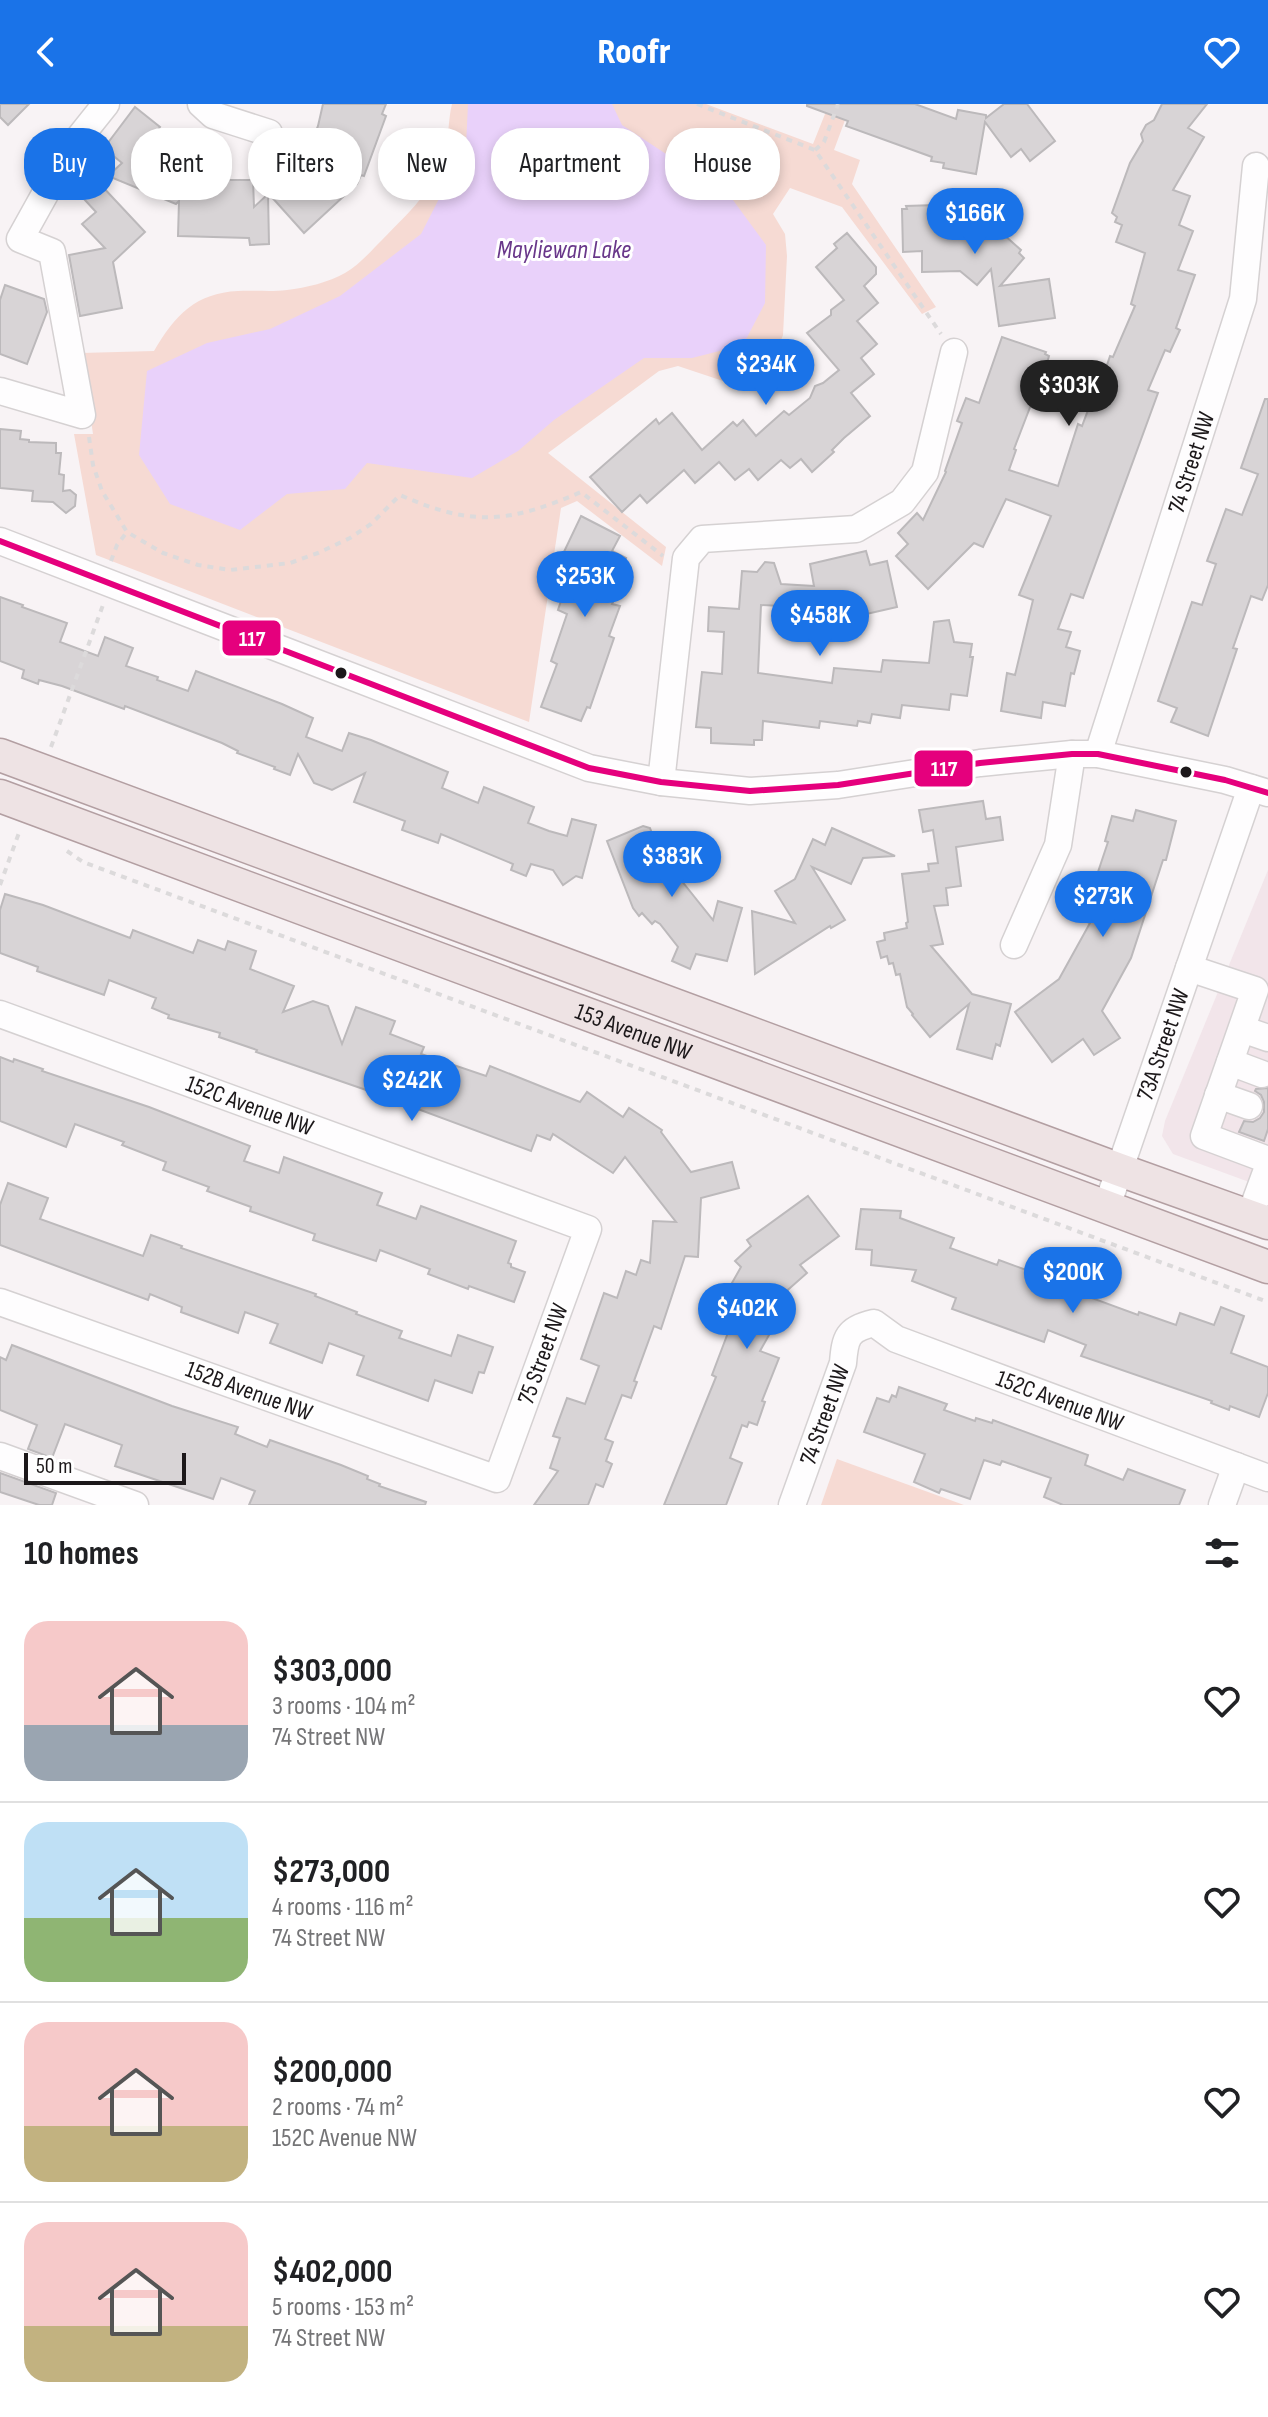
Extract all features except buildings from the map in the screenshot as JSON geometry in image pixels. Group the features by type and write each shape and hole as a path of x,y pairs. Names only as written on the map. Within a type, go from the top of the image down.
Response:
{"main road":[{"name":"153 Avenue NW","path":"0,755 1259,1220"},
{"name":"153 Avenue NW","path":"7,809 1268,1267"}],"street":[{"path":"0,391 82,415 52,252 20,239 70,149 106,104"},
{"path":"201,104 213,115 253,128"},
{"name":"74 Street NW","path":"1014,945 1058,845 1085,754 1243,299 1256,166"},
{"path":"661,782 686,558 702,539 856,529 902,502 925,472 954,352"},
{"path":"0,541 589,768 661,782 750,791 838,785 980,763 1085,754 1225,780 1260,790"},
{"name":"73A Street NW","path":"1106,1209 1189,968 1260,790"},
{"path":"1189,968 1262,991 1242,1029 1204,1136 1268,1160"},
{"name":"152C Avenue NW","path":"0,1014 588,1229"},
{"path":"1242,1029 1268,1038"},
{"path":"1230,1062 1262,1074"},
{"path":"1218,1095 1249,1106"},
{"path":"1259,1220 1268,1167"},
{"name":"75 Street NW","path":"497,1479 588,1229"},
{"name":"152B Avenue NW","path":"0,1302 497,1479"},
{"name":"152C Avenue NW","path":"857,1327 874,1323 896,1339 1268,1478"},
{"name":"74 Street NW","path":"792,1505 843,1363 845,1341 857,1327"},
{"path":"0,1456 135,1505"},
{"path":"1222,1505 1236,1466"}],"path":[{"path":"697,104 815,150 954,352"},
{"path":"815,150 824,142 838,104"},
{"path":"82,415 102,491 127,532 163,553 198,565 230,570 290,563 350,538 371,524 400,495 432,510 477,518 514,515 544,508 581,492 683,572"},
{"path":"42,771 110,585 111,561 117,545 127,532"},
{"path":"0,885 22,826 7,809"},
{"path":"57,845 98,868 1268,1302"}],"shaded area":[{"path":"452,104 706,104 770,128 665,128 665,200 780,200 780,132 813,144 829,104 851,104 834,150 860,160 852,184 936,307 922,314 842,207 790,188 773,214 785,234 787,256 783,335 774,358 748,380 726,382 678,366 659,371 548,453 666,547 662,566 577,501 561,508 529,722 96,555 74,434 93,434 81,353 154,351 179,317 199,301 223,293 281,291 325,282 360,262 419,200 475,200 475,128 448,128"},
{"path":"1268,870 1268,1189 1173,1154 1162,1136 1165,1121"},
{"path":"837,1459 964,1505 821,1505"}],"water":[{"name":"Mayliewan Lake","path":"468,104 612,104 627,128 491,128 491,200 649,200 649,143 665,153 665,200 733,200 766,245 765,303 743,345 692,358 644,358 554,420 518,451 472,478 367,463 345,489 287,494 240,530 170,504 139,455 147,371 207,343 270,329 340,296 421,234 438,200 475,200 475,128 467,128"}],"transit line":[{"name":"117","path":"0,541 589,768 661,782 750,791 838,785 980,763 1098,754 1225,780 1268,793"}]}
